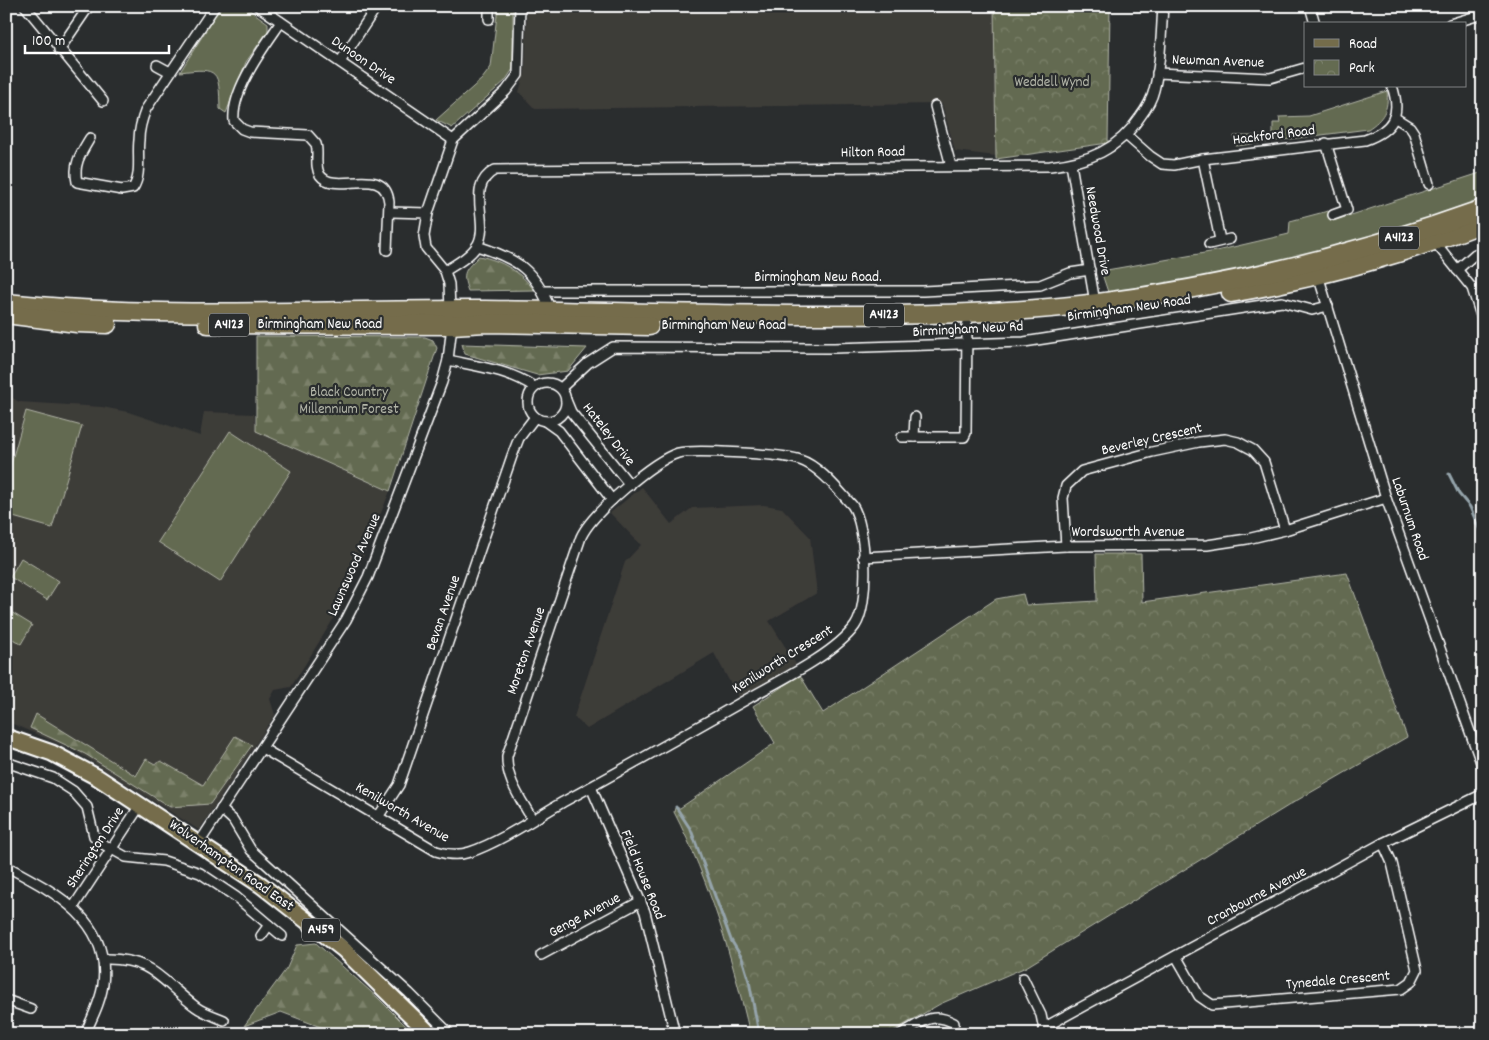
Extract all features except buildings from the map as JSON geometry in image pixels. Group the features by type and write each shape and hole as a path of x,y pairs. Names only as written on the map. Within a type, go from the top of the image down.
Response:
{"highway":[{"name":"Birmingham New Road","path":"1432,234 1483,209"},
{"name":"Birmingham New Road","path":"6,314 77,323 451,318 551,312 910,315 1096,309 1176,303 1316,269 1432,234 1483,223"},
{"name":"Birmingham New Road","path":"6,303 106,312 451,318 485,323 550,326 967,325 1096,309"}],"main road":[{"name":"Wolverhampton Road East","path":"6,737 65,759 141,804 261,885 323,932 386,988 430,1034"}],"street":[{"path":"25,6 59,50 103,100"},
{"path":"59,50 89,6"},
{"path":"90,138 78,158 75,173 77,182 122,190 133,188 136,184 138,169 141,123 146,109 214,6"},
{"name":"Dunoon Drive","path":"258,6 453,140"},
{"path":"340,62 377,6"},
{"path":"489,6 489,19"},
{"path":"520,6 518,75 506,91 453,140 428,213 424,236 426,248 445,271 477,246 516,262 536,281 551,312"},
{"name":"Hilton Road","path":"477,246 480,238 481,184 489,173 495,170 1050,166 1071,164 1098,156 1126,135 1146,109 1154,92 1163,6"},
{"path":"1310,6 1314,22"},
{"path":"1457,22 1483,14"},
{"path":"281,22 252,64 234,109 234,121 242,129 250,132 308,135 316,144 318,171 323,178 333,181 376,183 388,195 390,212 387,250"},
{"path":"157,65 170,72"},
{"name":"Newman Avenue","path":"1157,73 1270,78 1304,68"},
{"path":"1393,88 1396,99 1394,118 1410,127 1414,133 1429,184"},
{"path":"935,106 951,166"},
{"name":"Hackford Road","path":"1126,135 1162,164 1174,165 1203,159 1326,143 1365,140 1377,136 1384,131 1394,118"},
{"path":"1326,143 1347,210 1333,215"},
{"path":"1203,159 1220,240"},
{"name":"Needwood Drive","path":"1071,164 1096,309"},
{"path":"390,212 428,213"},
{"path":"1432,234 1472,288 1483,322"},
{"path":"1209,244 1230,239"},
{"path":"1457,270 1475,254 1483,251"},
{"name":"Laburnum Road","path":"1316,269 1386,498 1483,768"},
{"name":"Birmingham New Road.","path":"542,291 923,291 1040,285 1070,273 1090,270"},
{"name":"Lawnswood Avenue","path":"199,843 344,624 368,577 429,420 448,360 451,318 449,284 445,271"},
{"name":"Birmingham New Rd","path":"560,388 588,363 613,347 834,348 966,346 1024,342 1282,302 1312,310 1328,306"},
{"path":"902,437 964,437 966,433 967,325"},
{"path":"448,360 491,369 526,382 534,387"},
{"path":"545,421 560,416 566,407 566,400 560,388 546,382 534,387 527,401 530,413 559,431 612,500"},
{"name":"Hateley Drive","path":"566,400 571,412 630,485"},
{"name":"Bevan Avenue","path":"378,817 400,785 512,456 519,438 535,417"},
{"path":"914,437 915,417"},
{"name":"Beverley Crescent","path":"1066,546 1063,498 1066,486 1082,471 1152,452 1199,442 1225,439 1238,442 1253,450 1264,462 1285,530"},
{"name":"Kenilworth Crescent","path":"532,819 792,674 847,635 860,619 862,610 862,530 856,511 841,494 802,460 785,456 681,452 665,460 612,500"},
{"name":"Wordsworth Avenue","path":"863,557 1066,546 1207,545 1247,539 1285,530 1386,498"},
{"name":"Moreton Avenue","path":"532,819 509,775 507,767 510,747 581,536 588,522 612,500"},
{"name":"Kenilworth Avenue","path":"262,748 436,851 451,855 478,849 532,819"},
{"path":"6,762 53,778 73,791 87,807 94,836 112,850 126,857 164,861 200,873 236,897 282,936"},
{"name":"Field House Road","path":"591,787 641,901 675,1034"},
{"name":"Cranbourne Avenue","path":"1045,1030 1176,956 1384,843 1483,794"},
{"name":"Sherington Drive","path":"74,906 141,804"},
{"name":"Wolverhampton Road East","path":"221,810 233,820 251,850 409,993 450,1034"},
{"name":"Tynedale Crescent","path":"1176,956 1200,996 1212,1005 1383,992 1407,986 1415,976 1415,959 1392,864 1384,843"},
{"path":"6,866 74,906 90,927 103,959 103,986 85,1034"},
{"name":"Genge Avenue","path":"541,955 641,901"},
{"path":"261,936 269,925"},
{"path":"103,959 130,960 154,971 198,1009 224,1020"},
{"path":"1023,978 1045,1030"},
{"path":"6,1000 31,1009"},
{"path":"901,1034 930,1018 941,1016 954,1023"}],"shaded area":[{"path":"527,6 994,6 996,156 955,151 942,104 535,109 519,92 525,72"},
{"path":"8,395 19,402 102,407 128,412 200,436 204,412 254,414 256,431 390,491 354,579 339,610 291,687 275,690 270,699 275,715 199,830 75,751 6,721 6,403"},
{"path":"642,487 671,524 692,508 764,505 782,508 810,537 817,593 769,621 796,664 766,682 738,697 714,653 587,729 574,717 625,562 641,545 610,513"}],"green space":[{"path":"221,6 244,6 268,23 268,31 246,62 226,113 220,109 219,86 214,74 203,70 180,72"},
{"path":"498,6 513,6 513,69 505,81 452,128 436,120 482,79 491,67"},
{"name":"Weddell Wynd","path":"994,6 1110,6 1108,143 996,159"},
{"path":"1387,91 1387,104 1384,113 1378,122 1368,129 1236,146 1234,136 1273,136 1273,123 1280,123 1279,117 1309,116"},
{"path":"1483,172 1483,203 1306,258 1267,262 1248,271 1109,295 1101,271 1216,251 1289,234 1290,221 1328,211 1333,221"},
{"path":"479,256 495,260 517,272 534,290 468,291 465,275 470,265"},
{"name":"Black Country Millennium Forest","path":"256,336 425,337 433,340 437,348 390,491 256,431"},
{"path":"462,344 587,348 568,371 537,375 465,354"},
{"path":"26,411 82,426 52,528 6,515 6,481"},
{"path":"230,431 291,471 220,582 158,542"},
{"path":"1096,554 1141,554 1142,602 1347,573 1407,737 1296,801 1026,967 940,1004 888,1034 750,1034 719,920 699,865 674,812 675,808 680,808 775,743 753,706 800,675 823,713 996,599 1023,594 1026,605 1097,601"},
{"path":"21,558 59,581 47,600 10,577"},
{"path":"6,609 32,625 21,644 6,635"},
{"path":"36,714 136,776 146,759 155,764 161,761 203,785 235,736 252,745 210,804 170,807 85,754 30,728"},
{"path":"316,943 378,998 413,1033 339,1034 281,1012 244,1026 287,968 297,945"}],"waterway":[{"path":"1449,474 1459,494 1470,507 1483,538"},
{"path":"676,807 691,830 731,940 742,958 749,981 759,1034"}]}
